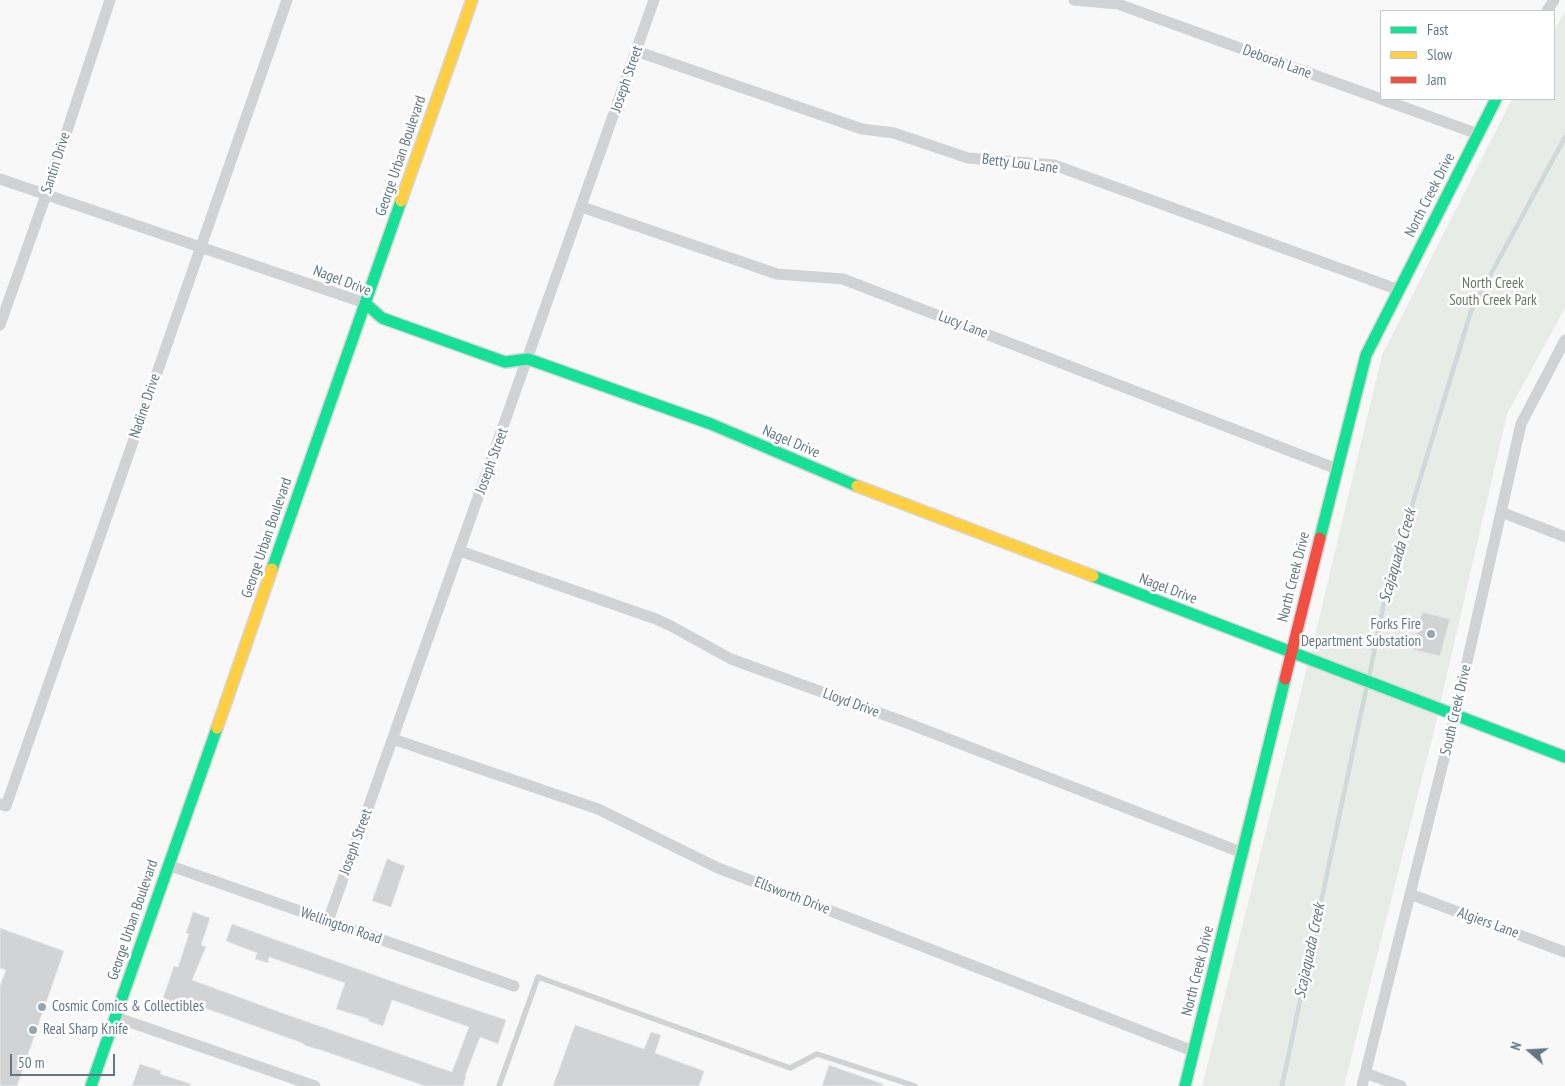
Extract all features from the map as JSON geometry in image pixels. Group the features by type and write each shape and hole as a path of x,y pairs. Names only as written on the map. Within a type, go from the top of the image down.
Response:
{"street":[{"name":"Santin Drive","path":"0,325 46,195 110,0"},
{"name":"Nadine Drive","path":"0,804 6,806 287,0"},
{"name":"George Urban Boulevard","path":"91,1086 472,0"},
{"name":"Joseph Street","path":"328,921 654,0"},
{"name":"Deborah Lane","path":"1074,0 1118,4 1380,99"},
{"name":"Betty Lou Lane","path":"636,51 862,129 894,133 968,158 1054,165 1399,290"},
{"name":"Deborah Lane","path":"1384,100 1478,134"},
{"name":"North Creek Drive","path":"1185,1086 1366,355 1495,100"},
{"name":"Nagel Drive","path":"0,179 365,303 382,318 505,362 528,359 711,424 857,486 1565,757"},
{"name":"Lucy Lane","path":"582,207 777,274 843,279 1337,469"},
{"name":"South Creek Drive","path":"1362,1086 1455,715 1521,424 1565,340"},
{"path":"1501,512 1565,536"},
{"name":"Lloyd Drive","path":"460,551 656,619 731,659 906,723 1243,852"},
{"name":"Ellsworth Drive","path":"393,739 598,808 718,868 1193,1051"},
{"name":"Wellington Road","path":"168,865 514,986"},
{"name":"Algiers Lane","path":"1410,894 1565,952"},
{"path":"115,1017 315,1086"},
{"path":"1365,1072 1402,1086"}],"lane":[{"path":"499,1086 538,977 790,1068 817,1054 915,1086"}],"green space":[{"name":"North Creek South Creek Park","path":"1565,12 1565,308 1507,414 1433,735 1344,1086 1202,1086 1315,635 1382,355 1511,100 1555,100 1555,28"}],"building":[{"name":"Forks Fire Department Substation","path":"1422,612 1450,619 1440,656 1413,650"},
{"path":"387,859 405,866 391,907 372,901"},
{"path":"193,912 210,918 201,945 206,947 192,980 452,1072 469,1027 392,1000 383,1026 368,1021 369,1019 336,1009 345,983 269,957 268,963 255,959 257,953 226,941 232,924 506,1020 498,1044 480,1037 463,1086 425,1086 304,1045 185,1001 184,1005 163,998 174,966 178,967 189,934 186,933"},
{"path":"0,928 64,951 17,1086 0,1086 0,986 6,970 0,968"},
{"path":"575,1025 644,1049 651,1032 661,1035 655,1053 704,1071 699,1086 553,1086"},
{"path":"140,1064 161,1071 160,1074 191,1084 190,1086 132,1086"},
{"path":"829,1065 883,1084 882,1086 822,1086"}],"waterway":[{"name":"Scajaquada Creek","path":"1369,677 1387,588 1471,311 1565,137"},
{"name":"Scajaquada Creek","path":"1282,1086 1367,685"}],"traffic: fast":[{"path":"1320,538 1366,355 1495,100"},
{"path":"272,569 401,201"},
{"path":"365,303 382,318 505,362 528,359 711,424 857,486"},
{"path":"1093,576 1565,757"},
{"path":"1185,1086 1285,679"},
{"path":"91,1086 217,728"}],"traffic: slow":[{"path":"401,201 472,0"},
{"path":"857,486 1093,576"},
{"path":"217,728 272,569"}],"traffic: jam":[{"path":"1285,679 1320,538"}],"place":[{"name":"Forks Fire Department Substation","path":"1431,634"},
{"name":"Cosmic Comics & Collectibles","path":"42,1007"},
{"name":"Real Sharp Knife","path":"33,1030"}]}
